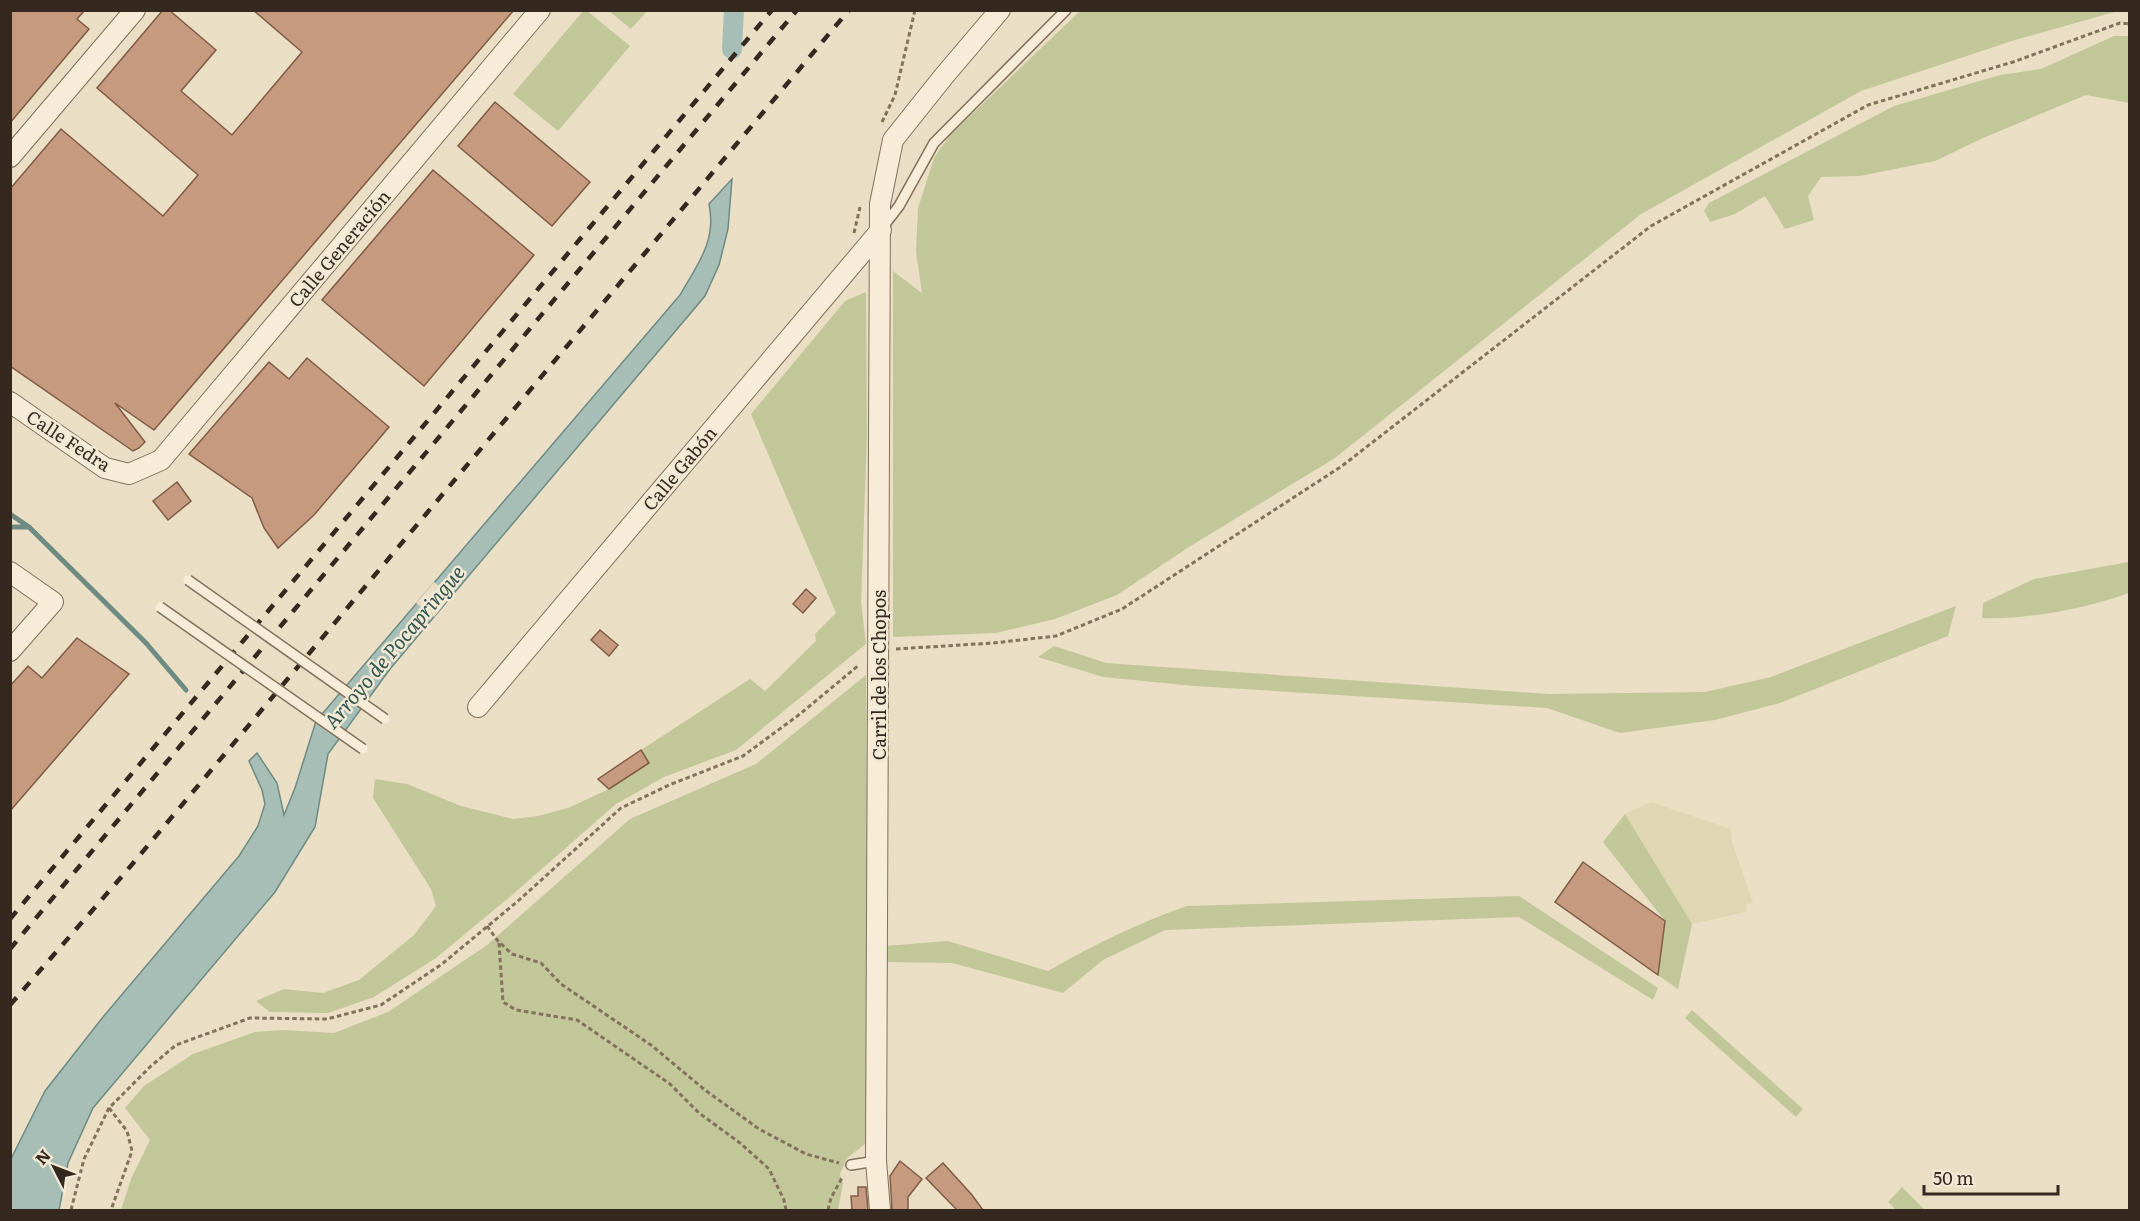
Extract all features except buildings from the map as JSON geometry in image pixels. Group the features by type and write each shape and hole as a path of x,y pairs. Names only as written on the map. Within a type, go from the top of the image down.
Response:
{"street":[{"path":"10,157 135,10"},
{"name":"Calle Generación","path":"129,474 161,459 540,10"},
{"name":"Carril de los Chopos","path":"880,1210 876,1161 880,204 893,140 1000,10"},
{"name":"Calle Gabón","path":"478,707 881,230"},
{"name":"Calle Fedra","path":"10,402 105,468 129,474"},
{"path":"10,572 52,602 10,651"}],"lane":[{"path":"881,230 899,206 934,142 1066,10"},
{"path":"188,580 385,719"},
{"path":"160,607 363,749"},
{"path":"851,1166 876,1161"}],"path":[{"path":"71,1210 84,1159 109,1108 151,1066 176,1045 250,1018 327,1019 381,1005 442,964 621,808 669,785 743,756 800,714 878,650 993,643 1056,636 1122,609 1342,466 1652,226 1868,105 2013,62 2120,23 2130,24"},
{"path":"487,926 512,954 541,963 561,984 651,1045 705,1090 759,1129 806,1154 851,1166 831,1198 828,1210"},
{"path":"498,941 503,1002 516,1010 577,1020 670,1084 699,1113 740,1143 770,1169 786,1210"},
{"path":"109,1108 126,1131 132,1151 111,1210"}],"shaded area":[{"path":"1651,802 1731,829 1732,842 1753,903 1747,904 1746,912 1692,924 1625,814"}],"green space":[{"path":"584,10 630,46 558,131 513,94"},
{"path":"2129,10 2130,11 2118,11 2012,41 1861,91 1641,214 1335,458 1189,547 1117,595 1055,619 996,633 893,637 893,271 922,293 916,252 918,208 934,158 950,135 1080,11"},
{"path":"609,11 647,11 631,29"},
{"path":"2114,36 2129,36 2129,103 2086,95 1983,138 1935,161 1860,176 1821,177 1808,196 1814,220 1785,229 1765,196 1735,214 1710,222 1704,211 1709,203 1894,106 2000,75 2041,69"},
{"path":"866,292 867,436 861,602 866,644 736,750 664,777 616,804 436,958 374,997 328,1013 270,1012 256,1001 284,989 323,993 359,980 414,935 436,906 431,889 373,798 375,779 407,784 461,806 513,819 538,816 568,808 609,789 649,763 641,750 750,679 765,691 816,641 815,634 836,613 751,414 845,301"},
{"path":"2129,562 2129,593 2095,604 2057,612 1982,618 1983,603 2034,579"},
{"path":"1956,606 1948,636 1780,703 1715,720 1620,733 1547,708 1194,686 1103,677 1038,657 1054,646 1106,663 1549,694 1705,692 1771,677"},
{"path":"866,675 869,1141 847,1158 840,1174 843,1183 838,1210 121,1210 131,1179 150,1140 125,1108 144,1086 193,1054 255,1032 283,1030 334,1033 388,1012 487,945 630,819 756,764"},
{"path":"1625,814 1692,924 1678,989 1658,975 1665,921 1603,842"},
{"path":"1519,896 1658,988 1653,1000 1519,917 1165,930 1103,960 1063,993 952,963 885,962 884,946 948,941 1048,971 1116,935 1187,906"},
{"path":"1692,1010 1803,1109 1796,1117 1685,1018"},
{"path":"1902,1187 1925,1210 1896,1210 1888,1202"}],"water":[{"path":"732,179 728,229 719,265 705,296 390,669 328,754 315,827 275,892 93,1108 68,1163 59,1210 11,1210 11,1159 45,1091 103,1017 239,856 258,826 265,804 262,790 249,761 257,753 277,783 284,815 316,721 680,295 699,263 708,241 711,217 709,204"}],"pier":[{"path":"434,582 451,596 434,617 416,603"}],"waterway":[{"name":"Arroyo de Pocapringue","path":"732,49 734,10"},
{"path":"10,514 29,527"},
{"path":"11,527 29,527 146,643 186,690"}],"railway":[{"path":"10,919 772,10"},
{"path":"10,949 797,10"},
{"path":"10,1005 124,874 849,10"}]}
